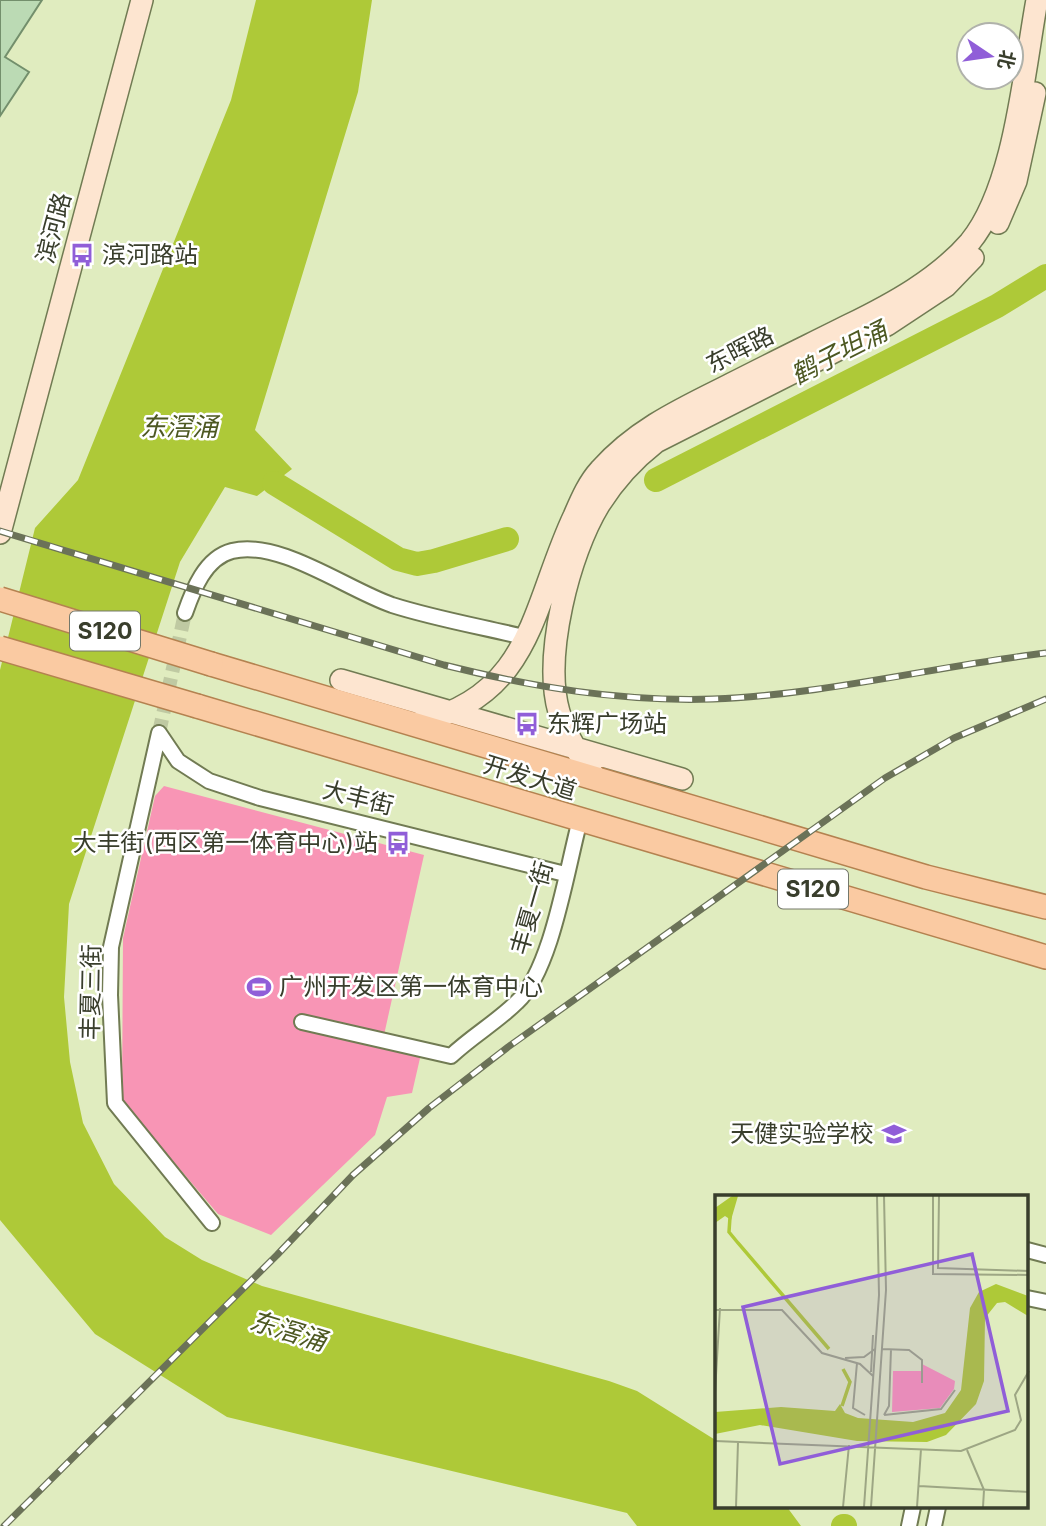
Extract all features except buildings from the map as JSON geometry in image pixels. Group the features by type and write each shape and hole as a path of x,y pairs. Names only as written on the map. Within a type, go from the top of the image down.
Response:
{"main road":[{"name":"开发大道","path":"0,598 211,664 595,776 926,877 1046,907"},
{"name":"开发大道","path":"0,648 1046,957"}],"street":[{"name":"滨河路","path":"0,533 9,466 142,0"},
{"name":"东晖路","path":"417,723 450,712 499,679 527,638 583,496 598,472 617,452 643,430 909,292 956,257 971,240 994,199 1006,160 1037,0"},
{"name":"东晖路","path":"595,776 574,747 558,709 555,656 564,598 590,522 599,505 636,458 656,442 887,325 921,304 963,269 1000,220 1016,181 1046,30"},
{"path":"185,613 204,573 217,558 247,549 267,551 291,560 395,606 527,638"},
{"path":"341,680 682,779"},
{"name":"大丰街","path":"159,733 178,761 209,781 260,798 565,874"},
{"name":"丰夏三街","path":"159,733 111,947 110,995 115,1103 212,1223"},
{"name":"丰夏一街","path":"302,1021 451,1056 474,1034 519,1001 530,985 548,944 580,820"},
{"path":"1028,1250 1046,1255"},
{"path":"1028,1298 1046,1302"},
{"path":"909,1526 913,1508"},
{"path":"934,1526 938,1508"}],"shaded area":[{"name":"广州开发区第一体育中心","path":"164,786 424,855 384,1035 423,1045 412,1093 387,1097 375,1135 271,1235 218,1214 122,1101 123,938 155,796"}],"water":[{"name":"东滘涌","path":"256,0 372,0 358,92 255,430 292,469 257,496 225,487 180,562 69,904 64,997 70,1062 83,1123 114,1184 165,1237 202,1260 262,1286 637,1391 715,1440 715,1508 788,1508 801,1526 637,1526 627,1513 227,1417 95,1334 0,1220 0,670 35,528 78,480 231,100"}],"waterway":[{"name":"鹤子坦涌","path":"656,480 997,306 1046,276"},
{"name":"鹤子坦涌","path":"274,483 398,559 417,564 507,539"}],"tunnel":[{"path":"159,733 185,613"}],"railway":[{"path":"0,531 444,665 510,680 611,695 679,699 755,696 838,686 1046,653"},
{"path":"4,1526 277,1255 353,1175 429,1108 508,1047 885,778 954,738 1046,699"}],"place":[{"name":"滨河路站","path":"82,255"},
{"name":"东辉广场站","path":"527,724"},
{"name":"大丰街(西区第一体育中心)站","path":"398,843"},
{"name":"广州开发区第一体育中心","path":"259,987"},
{"name":"天健实验学校","path":"894,1134"}]}
